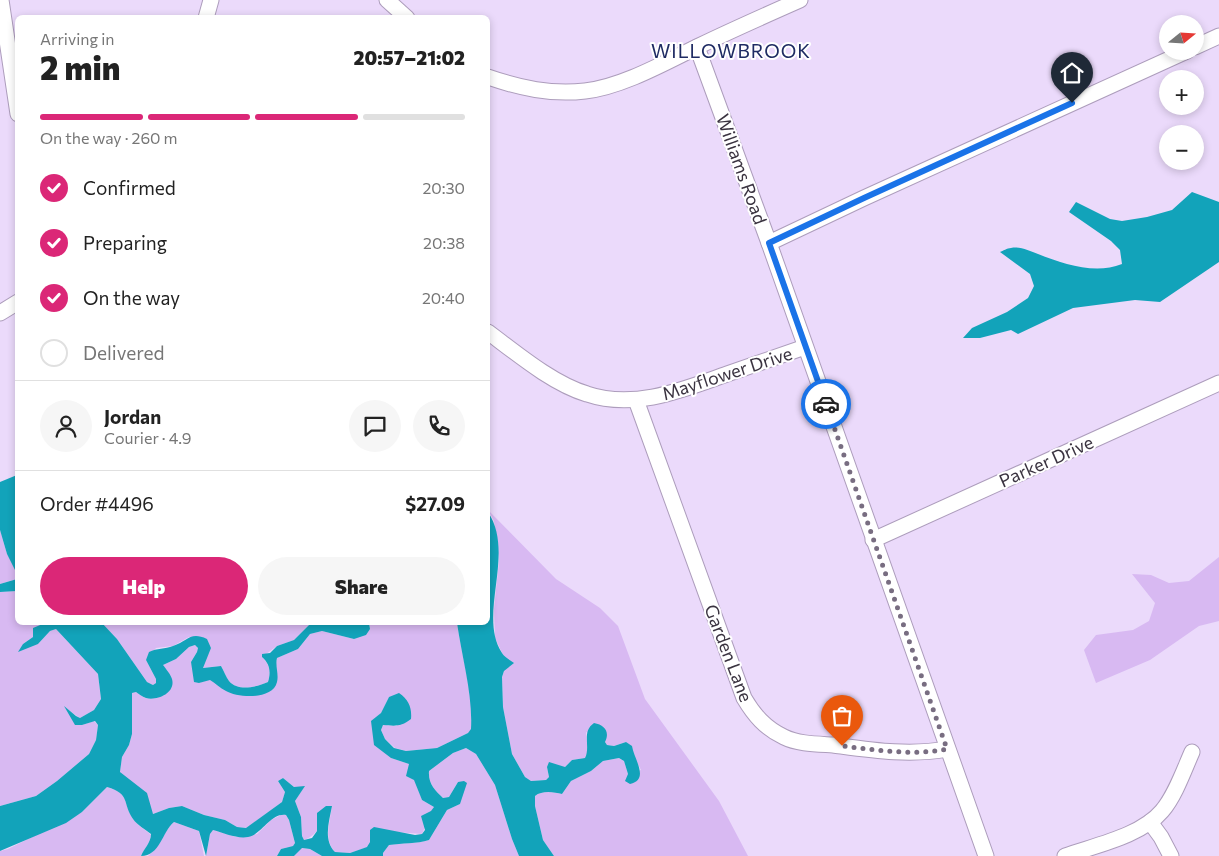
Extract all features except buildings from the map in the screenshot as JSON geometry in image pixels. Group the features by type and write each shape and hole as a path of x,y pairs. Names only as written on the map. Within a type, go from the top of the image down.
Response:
{"street":[{"path":"1,0 15,94"},
{"path":"207,15 211,0"},
{"path":"387,0 404,15"},
{"path":"490,78 515,87 539,91 595,90 628,79 800,0"},
{"path":"1204,43 1219,36"},
{"name":"Williams Road","path":"697,47 769,243 986,856"},
{"path":"769,243 1166,60"},
{"path":"0,312 15,304"},
{"name":"Mayflower Drive","path":"490,333 566,386 607,400 636,400 678,392 805,346"},
{"name":"Parker Drive","path":"873,540 1219,383"},
{"name":"Garden Lane","path":"636,400 744,698 762,723 775,732 795,741 908,753 928,753 947,749"},
{"path":"1065,856 1131,833 1150,822 1163,810 1169,800 1192,752"},
{"path":"1150,822 1172,856"}],"shaded area":[{"path":"490,512 556,579 600,608 618,626 645,699 719,801 748,856 554,856 543,840 535,806 535,796 545,792 562,794 571,781 591,771 603,761 619,758 624,761 628,774 641,770 626,742 614,746 607,745 586,732 588,751 585,758 572,760 565,767 547,767 549,777 546,780 531,781 525,777 512,754 503,707 503,655 495,638 494,609 499,561 494,521"},
{"path":"0,530 7,554 15,567 15,580 0,584"},
{"path":"1219,557 1219,621 1199,626 1150,660 1096,683 1084,650 1096,635 1133,630 1149,621 1155,603 1132,574 1151,575 1169,583 1189,581"},
{"path":"15,591 15,625 43,625 33,637 23,644 38,644 50,631 56,629 98,674 101,699 94,710 80,718 65,708 82,725 94,721 98,725 96,740 89,754 36,796 0,806 0,592"},
{"path":"104,625 309,625 294,640 277,646 262,657 269,669 268,682 248,688 233,684 221,666 202,668 211,647 189,637 173,646 156,648 146,660 156,679 156,683 153,685 147,682 117,639"},
{"path":"369,625 457,625 469,689 472,729 468,733 437,748 406,751 395,748 385,739 381,730 383,725 397,726 389,697 381,713 372,721 391,758 409,764 422,800 434,807 422,834 370,830 368,847 350,853 335,852 331,847 328,836 332,806 314,834 304,840 301,817 295,801 304,787 294,787 283,778 278,781 285,792 282,802 247,828 237,827 225,820 204,815 182,806 169,808 153,814 120,772 122,757 129,745 132,734 132,693 136,692 145,698 152,699 163,665 176,659 189,647 195,645 198,648 191,662 199,683 210,679 229,691 243,695 257,691 277,681 277,658 298,649 310,634 322,631 354,639 370,629"},
{"path":"466,748 476,754 495,785 519,856 383,856 389,845 429,840 447,810 460,804 458,782 449,797 443,798 431,783 429,771 453,753"},
{"path":"107,787 123,796 133,819 151,835 150,841 141,856 0,856 0,851 8,849 82,812"},
{"path":"281,815 286,815 289,820 295,843 293,846 281,849 277,856 206,856 210,834 213,830 236,837 257,834 271,820"},
{"path":"174,822 199,831 204,856 148,856"},
{"path":"301,848 310,849 322,856 294,856"}],"water":[{"path":"1192,192 1219,202 1219,262 1160,302 1135,300 1073,308 1018,334 1011,330 980,338 963,338 972,328 1007,312 1028,298 1034,286 1030,274 1000,252 1010,248 1021,248 1058,261 1090,268 1112,267 1122,264 1120,250 1111,241 1069,212 1076,202 1110,219 1122,221 1172,210"},
{"path":"15,476 15,570 7,554 0,530 0,482"},
{"path":"490,516 496,529 498,546 493,621 495,638 503,654 514,663 504,671 502,677 503,707 512,754 525,777 531,781 546,780 549,777 547,767 549,762 565,767 572,760 585,758 588,731 594,723 601,725 606,730 605,742 607,745 614,746 626,742 632,746 639,768 639,778 636,782 630,784 625,781 628,774 624,761 619,758 603,761 591,771 571,781 562,794 545,792 535,796 535,806 543,840 554,856 519,856 495,785 476,754 466,748 453,753 429,771 431,783 443,798 449,797 458,782 464,781 467,783 460,804 447,810 429,840 389,845 383,856 322,856 310,849 302,848 294,856 277,856 281,849 293,846 295,843 289,820 286,815 280,815 271,820 258,832 248,837 235,836 213,830 210,834 206,856 199,831 174,822 157,848 147,855 141,856 150,840 151,834 133,819 123,796 107,787 82,812 66,823 0,851 0,806 36,796 89,754 96,740 98,725 95,721 75,725 64,706 80,718 94,710 101,699 98,674 56,629 50,631 38,644 18,652 23,644 33,637 33,628 40,625 104,625 117,639 147,682 153,685 156,683 156,679 146,660 149,652 173,646 193,636 201,637 207,639 211,648 203,668 221,666 233,684 248,688 268,682 269,668 262,654 270,653 277,646 294,640 309,625 369,625 370,629 366,635 354,639 322,631 310,634 298,649 277,658 277,682 274,688 262,695 254,696 231,693 210,680 199,683 194,682 191,662 198,648 195,645 189,647 176,659 163,665 172,679 171,688 165,695 150,699 136,692 132,693 132,734 129,745 122,757 120,772 147,793 153,814 169,808 182,806 204,815 225,820 237,827 246,828 282,802 285,792 278,781 283,778 294,787 305,786 295,801 301,817 302,836 304,840 312,838 317,831 317,813 326,806 332,806 328,824 328,836 331,847 335,852 350,853 367,847 370,842 370,830 374,827 415,835 422,834 425,830 421,816 431,811 434,807 422,800 414,780 406,776 409,764 391,758 374,745 371,721 381,713 389,697 399,693 405,698 411,711 411,719 398,725 383,725 381,730 385,739 394,748 406,751 437,748 468,733 471,729 469,690 457,625 490,625"},
{"path":"15,580 15,591 0,592 0,584"}],"way so far":[{"path":"826,404 947,749 928,753 908,753 842,746"}],"district":[{"name":"WILLOWBROOK","path":"731,50"}],"route":[{"path":"826,404 769,243 1072,103"}]}
